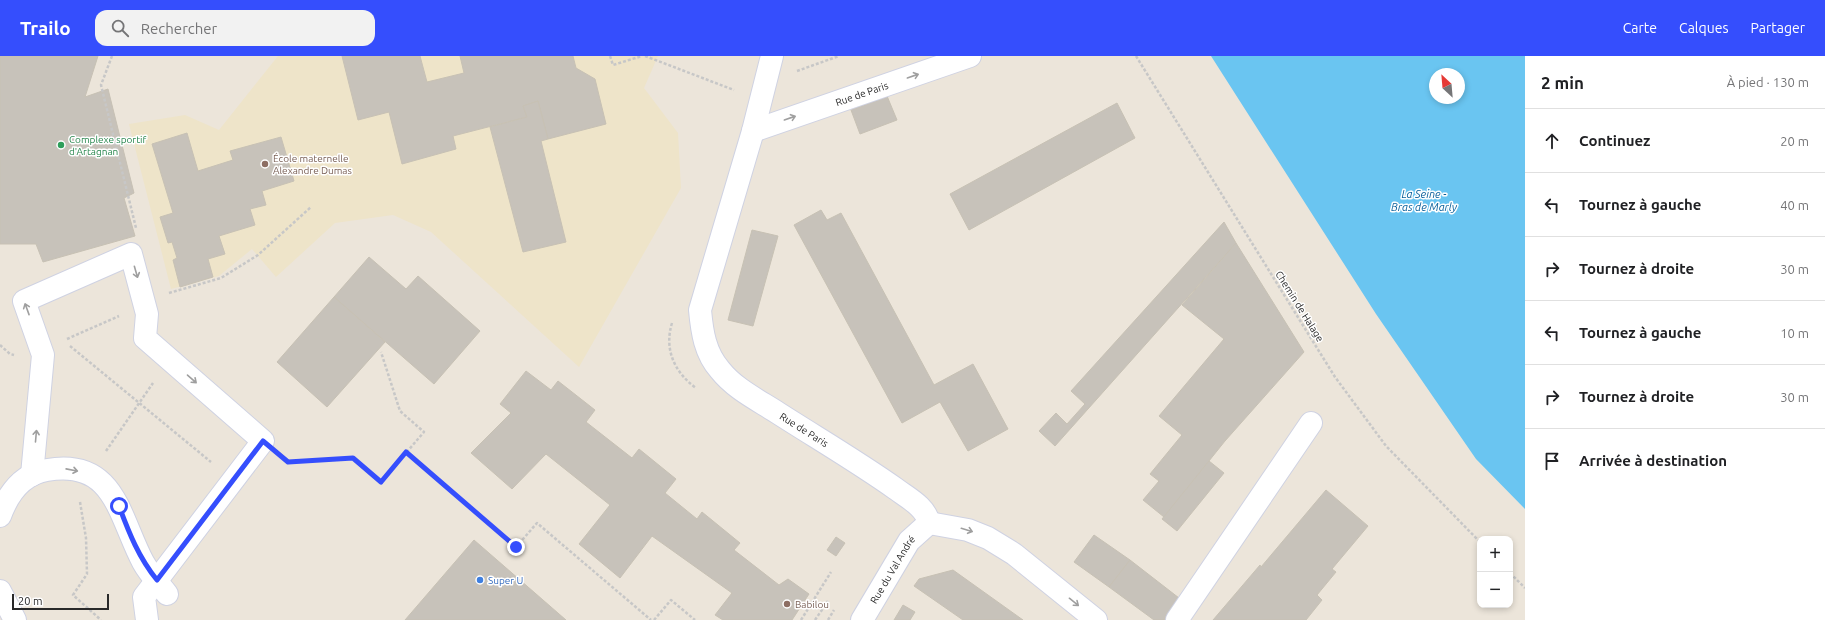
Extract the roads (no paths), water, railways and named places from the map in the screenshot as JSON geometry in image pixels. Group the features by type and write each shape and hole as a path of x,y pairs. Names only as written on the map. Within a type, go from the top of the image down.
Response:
{"street":[{"name":"Rue de Paris","path":"772,56 753,131 700,310 702,331 708,351 719,369 740,388 881,479 920,508 927,516 929,523"},
{"name":"Rue de Paris","path":"753,131 970,56"},
{"path":"32,475 43,355 51,344 24,301 131,254 145,302 147,314 145,338 263,441 233,480 162,587 144,597 147,620"},
{"path":"1177,620 1311,423"},
{"path":"0,516 12,491 32,475 43,470 58,468 72,469 92,476 103,484 115,497 144,564 162,587"},
{"name":"Rue du Val André","path":"862,620 909,541 929,523"},
{"path":"929,523 968,530 988,538 1014,554 1096,620"},
{"path":"0,591 15,620"}],"water":[{"name":"La Seine - Bras de Marly","path":"1211,56 1525,56 1525,509 1476,459 1376,314"}],"place":[{"name":"Complexe sportif d'Artagnan","path":"61,145"},
{"name":"École maternelle Alexandre Dumas","path":"265,164"},
{"name":"Super U","path":"480,580"},
{"name":"Babilou","path":"787,604"}]}
